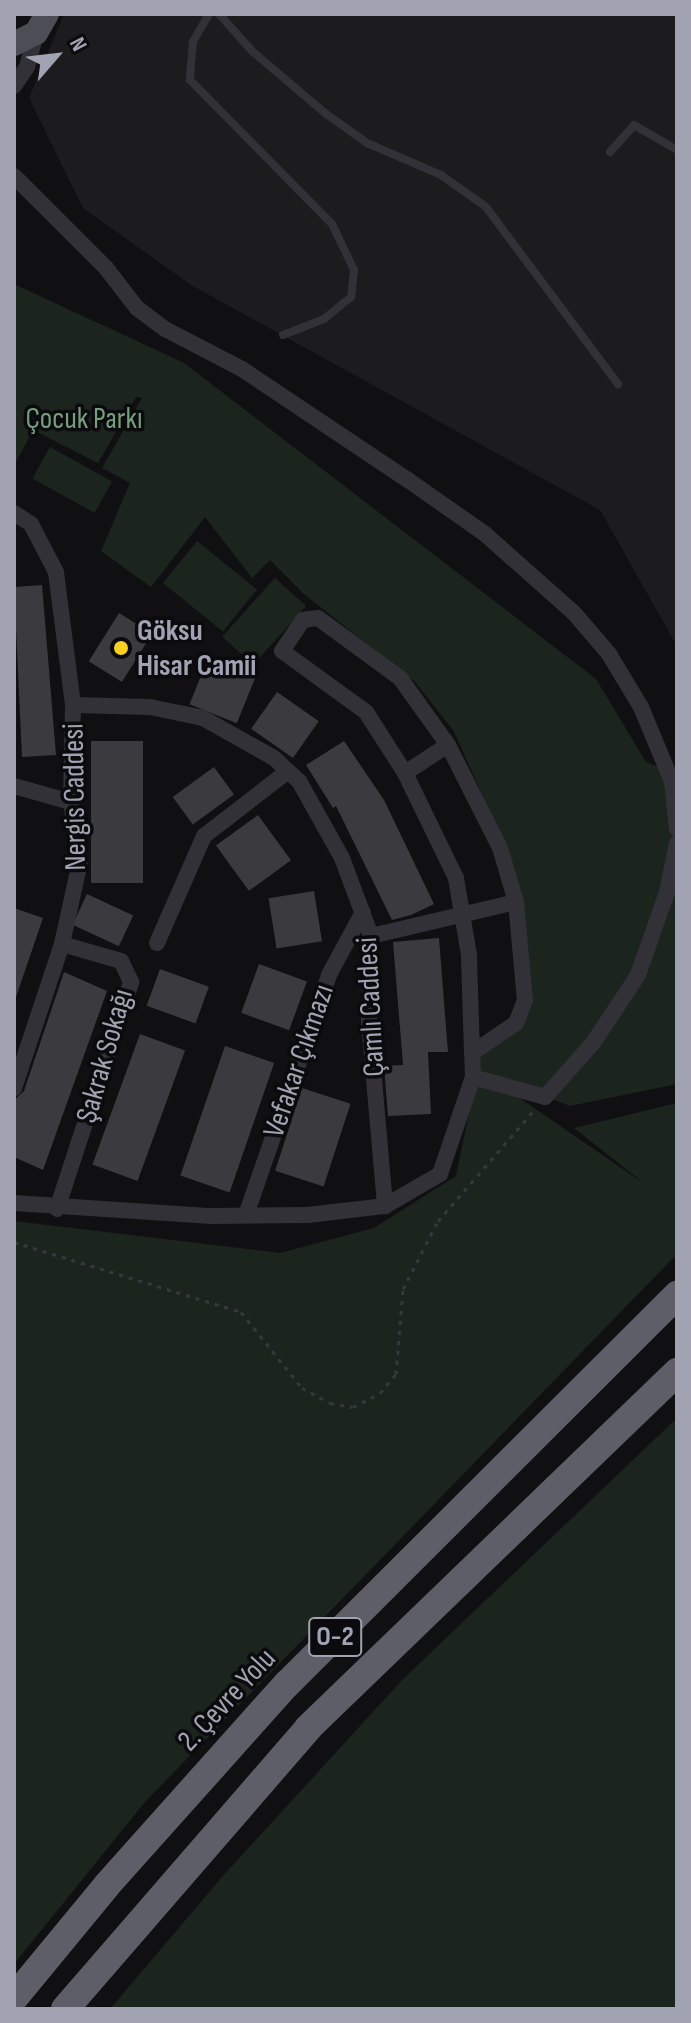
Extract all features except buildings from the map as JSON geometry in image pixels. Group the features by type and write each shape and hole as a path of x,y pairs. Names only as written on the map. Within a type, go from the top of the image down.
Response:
{"highway":[{"name":"2. Çevre Yolu","path":"14,1998 107,1885 287,1684 677,1295"},
{"name":"O-2","path":"65,2009 308,1728 677,1372"}],"street":[{"path":"14,86 27,67 34,26"},
{"path":"14,176 146,315 242,369 408,480 485,534 574,613 609,654 641,707 672,782 677,829"},
{"name":"Nergis Caddesi","path":"14,513 31,524 56,572 73,705 71,802 80,862 62,944 14,1088"},
{"path":"14,1203 57,1209 246,1215 385,1206 440,1174 473,1077 463,915 456,878 405,773 366,712 282,651 303,620 318,618 400,678 448,745 500,848 516,902 525,1000 516,1023 472,1053"},
{"name":"Çamlı Caddesi","path":"73,705 150,707 203,718 299,781 342,858 371,936 369,1022 385,1206"},
{"path":"405,773 448,745"},
{"path":"157,943 204,836 288,771"},
{"path":"14,786 71,802"},
{"path":"473,1077 545,1097 593,1043 638,975 667,892 677,843"},
{"path":"371,936 516,902"},
{"name":"Vefakar Çıkmazı","path":"246,1215 330,973 363,912"},
{"name":"Şakrak Sokağı","path":"57,1209 131,982 121,961 62,944"}],"lane":[{"path":"209,14 193,42 190,80 332,224 354,270 351,297 324,319 283,335"},
{"path":"219,14 253,52 325,113 367,143 441,175 486,207 618,384"},
{"path":"610,152 634,125 677,150"}],"path":[{"path":"14,1242 241,1312 302,1388 330,1403 353,1407 380,1393 396,1374 403,1289 438,1221 545,1097"},
{"path":"14,1474 14,1567"}],"shaded area":[{"path":"64,14 677,14 677,646 600,510 191,285 83,208 29,98"}],"green space":[{"name":"Çocuk Parkı","path":"14,284 184,363 596,679 646,762 677,774 677,1084 570,1106 482,1072 646,1185 574,1128 677,1103 677,1254 145,1802 14,1964 14,1221 280,1253 374,1228 456,1176 478,1069 474,1054 532,997 502,838 453,730 415,682 304,594 270,560 252,578 205,517 151,587 101,551 130,483 102,468 142,398 136,397 98,463 33,430 14,466"},
{"path":"50,447 112,481 95,513 33,478"},
{"path":"197,541 257,589 223,631 163,583"},
{"path":"275,578 306,606 253,665 222,637"},
{"path":"677,1418 677,2009 110,2009 222,1877 403,1679"}],"place":[{"name":"Göksu Hisar Camii","path":"121,648"}]}
